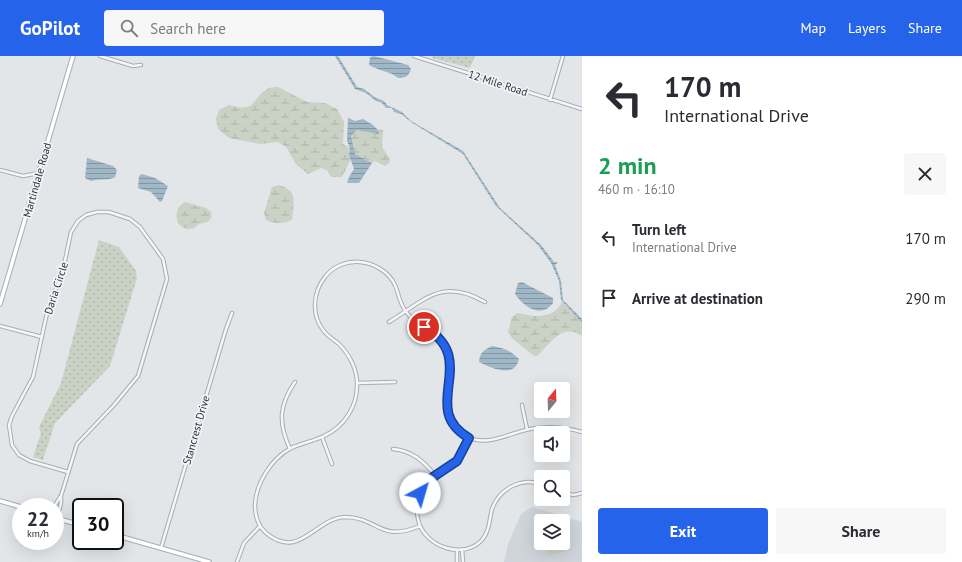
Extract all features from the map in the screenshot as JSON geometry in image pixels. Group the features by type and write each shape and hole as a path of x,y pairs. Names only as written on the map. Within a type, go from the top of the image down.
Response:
{"street":[{"path":"100,56 133,66 141,65"},
{"name":"12 Mile Road","path":"414,56 582,109"},
{"path":"550,100 563,56"},
{"name":"Martindale Road","path":"0,304 72,57"},
{"path":"0,170 23,176 39,173"},
{"name":"Daria Circle","path":"61,496 75,449 80,440 136,380 167,279 163,259 136,223 113,213 101,212 86,216 75,225 69,236 63,270 48,310 33,377 12,416 9,433 12,445 19,455 30,461 68,472"},
{"path":"420,526 408,531 393,532 376,528 358,519 341,518 325,523 306,538 289,542 276,539 260,526 255,507 260,483 274,462 290,449 322,437 337,428 350,413 356,396 357,383 353,364 346,352 323,331 314,309 315,297 328,272 342,264 355,262 371,264 382,270 394,282 405,312 415,322 435,335 445,348 451,372 446,400 448,414 455,428 469,438 491,440 527,429 556,427 582,432"},
{"path":"389,322 422,300 435,294 456,290 471,294 485,302"},
{"name":"Stancrest Drive","path":"161,549 232,313"},
{"path":"0,326 42,337"},
{"path":"290,449 284,433 282,407 285,398 295,382"},
{"path":"357,383 395,382"},
{"path":"522,405 527,429"},
{"path":"322,437 332,464"},
{"path":"469,438 457,461 424,486 418,500 418,517 420,526 432,542 457,550 475,545 485,535 490,524 494,506 505,490 521,483 534,482"},
{"path":"393,449 412,454 424,462 436,476"},
{"path":"570,494 582,494"},
{"path":"0,501 12,504"},
{"path":"236,562 244,543 260,526"},
{"path":"124,538 209,562"},
{"path":"462,549 462,562"},
{"path":"457,550 457,562"}],"shaded area":[{"path":"532,507 555,514 534,514 534,550 570,550 570,518 582,522 582,562 504,562 508,544 521,514"}],"green space":[{"path":"433,56 475,56 470,68 432,58"},
{"path":"278,87 307,102 325,103 337,109 344,122 343,144 350,148 349,155 351,159 342,177 331,177 327,170 321,168 308,174 296,164 286,147 278,142 260,144 229,138 218,129 216,119 219,110 229,105 238,107 250,106 263,92 270,88"},
{"path":"379,129 383,130 382,147 390,159 389,163 385,166 375,161 372,163 355,154 351,136 357,130 378,134"},
{"path":"278,185 289,190 292,194 294,202 292,220 282,223 266,220 264,213 272,187"},
{"path":"185,202 206,208 211,212 210,220 199,224 194,228 188,229 183,227 177,220 177,215 180,206"},
{"path":"99,240 119,247 136,271 137,278 110,366 55,423 43,460 33,457 41,433 39,427 61,383"},
{"path":"562,302 582,323 582,336 575,332 562,333 551,341 537,356 534,356 512,338 508,332 512,317 517,313 536,316 548,315 558,308"},
{"path":"547,550 570,550 548,556"}],"water":[{"path":"335,56 338,56 357,87 364,89 376,98 384,101 387,105 402,112 411,121 463,151 500,208 541,245 554,262 558,262 555,265 561,281 563,300 582,319 582,323 561,300 559,281 551,263 538,245 496,206 463,154 411,122 401,114 394,112 392,108 386,108 382,103 376,101 366,93 355,89"},
{"path":"374,56 408,65 411,69 407,76 398,78 369,65 370,57"},
{"path":"348,118 355,121 363,119 373,125 380,132 378,134 357,130 351,136 355,154 372,163 359,183 347,183 354,169 349,155 350,148 347,141"},
{"path":"87,158 113,166 117,170 115,177 91,181 85,178"},
{"path":"142,174 155,178 168,186 162,201 160,202 151,192 138,188 139,176"},
{"path":"522,282 553,298 553,303 548,308 538,311 528,307 515,294 518,283"},
{"path":"492,346 504,349 513,354 519,359 517,365 513,369 502,370 479,362 480,356 483,352"}],"route":[{"path":"420,493 428,481 451,467 457,461 469,438 455,428 448,414 446,400 451,372 447,352 438,338 424,327"}]}
